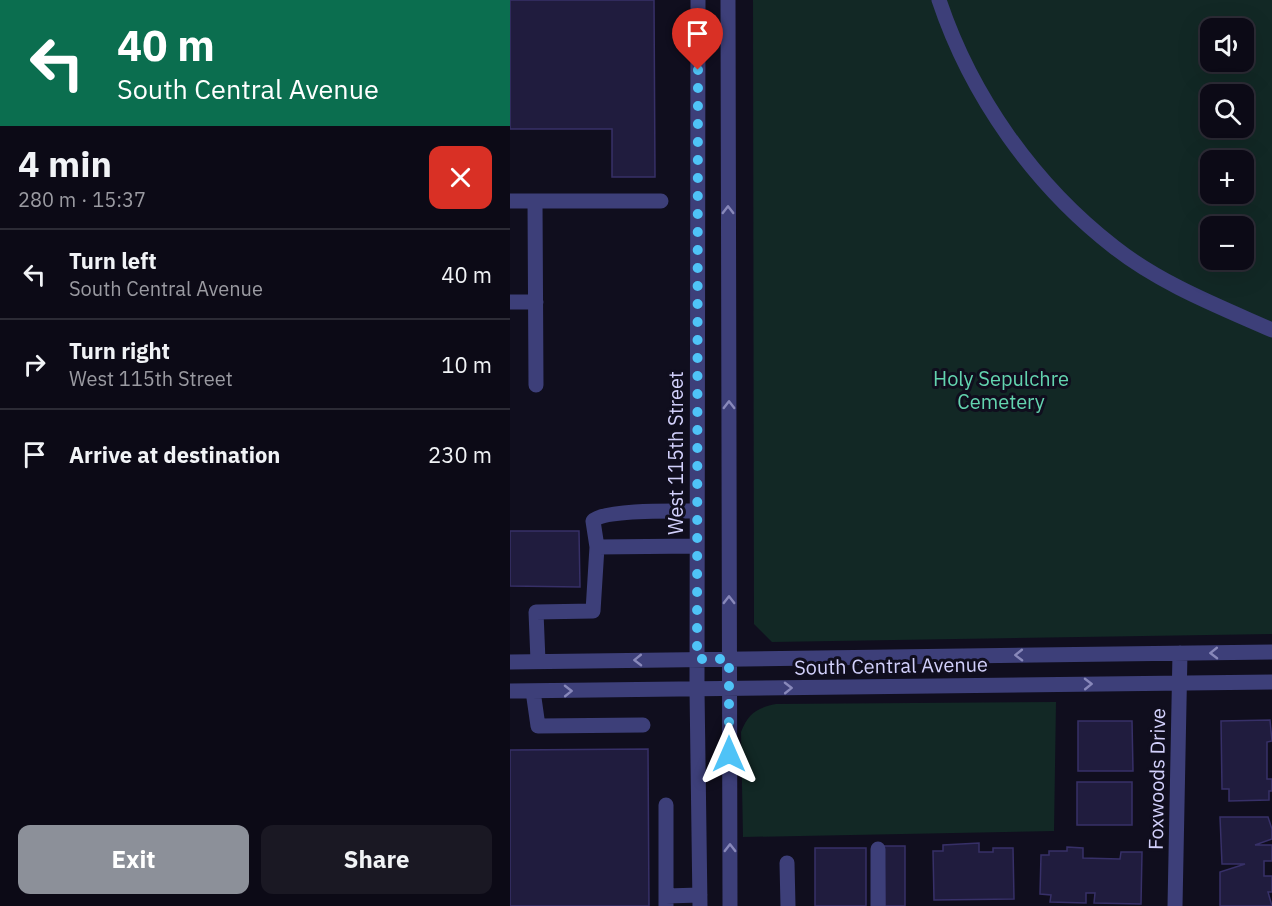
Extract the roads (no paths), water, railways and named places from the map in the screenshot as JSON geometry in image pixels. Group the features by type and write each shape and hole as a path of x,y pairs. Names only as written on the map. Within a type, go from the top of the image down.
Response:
{"street":[{"name":"West 115th Street","path":"698,0 697,689 700,901"},
{"path":"728,0 730,906"},
{"path":"939,0 954,39 991,111 1011,141 1060,198 1115,248 1170,283 1272,330"},
{"path":"510,201 660,201"},
{"path":"535,201 536,385"},
{"path":"510,302 536,302"},
{"path":"538,661 536,612 593,611 597,547 593,521 598,516 613,513 697,511"},
{"path":"597,547 697,546"},
{"name":"South Central Avenue","path":"510,662 1272,652"},
{"name":"Foxwoods Drive","path":"1175,906 1180,653"},
{"name":"South Central Avenue","path":"510,691 1272,682"},
{"path":"533,691 538,726 643,725"},
{"path":"666,804 666,901 700,901"},
{"path":"878,849 879,906"},
{"path":"787,863 788,906"}],"park label":[{"name":"Holy Sepulchre Cemetery","path":"1001,390"}]}
